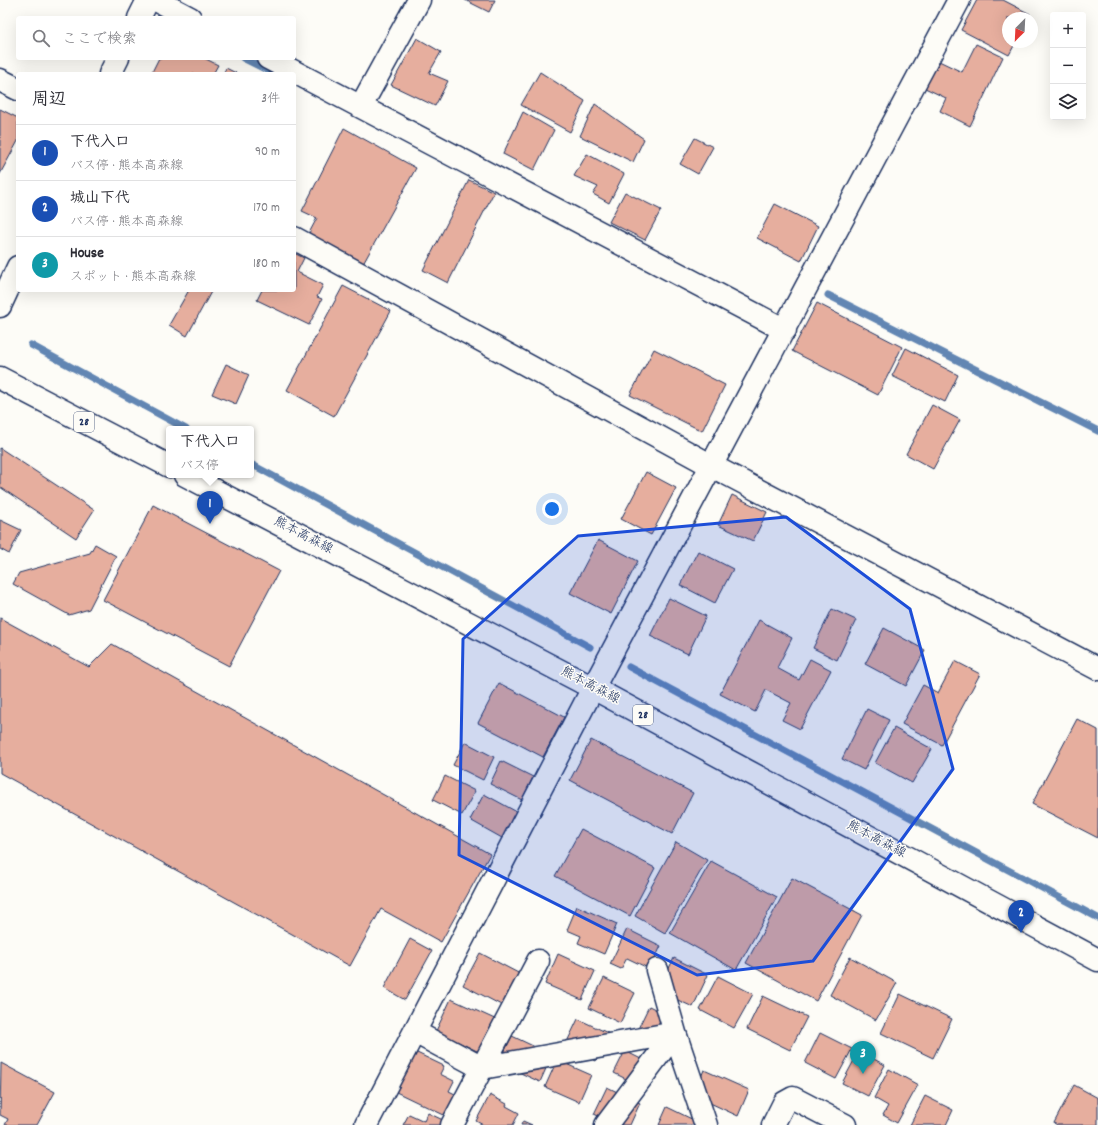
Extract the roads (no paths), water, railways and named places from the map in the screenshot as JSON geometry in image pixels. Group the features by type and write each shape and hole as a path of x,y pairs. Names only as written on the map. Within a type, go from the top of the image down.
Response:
{"street":[{"path":"140,16 148,0"},
{"path":"156,0 186,16"},
{"path":"360,106 419,0"},
{"path":"366,1125 593,688 959,0"},
{"path":"111,72 117,60"},
{"path":"272,60 295,72"},
{"path":"296,73 784,330"},
{"path":"0,80 16,88"},
{"path":"296,239 712,466 1098,669"},
{"path":"0,306 16,271"},
{"name":"28","path":"0,378 166,464"},
{"name":"熊本高森線","path":"191,478 593,688 1098,960"},
{"path":"452,1125 538,961"},
{"path":"657,970 706,1125"},
{"path":"415,1032 482,1068 676,1033"},
{"path":"606,1125 676,1033"},
{"path":"773,1125 784,1103 793,1098 845,1125"}],"waterway":[{"path":"247,60 271,72"},
{"path":"828,295 1098,431"},
{"path":"31,345 180,426"},
{"path":"254,466 590,647"},
{"path":"629,667 1098,918"}],"place":[{"name":"下代入口","path":"210,524"},
{"name":"城山下代","path":"1021,933"},
{"name":"House","path":"863,1074"}]}
